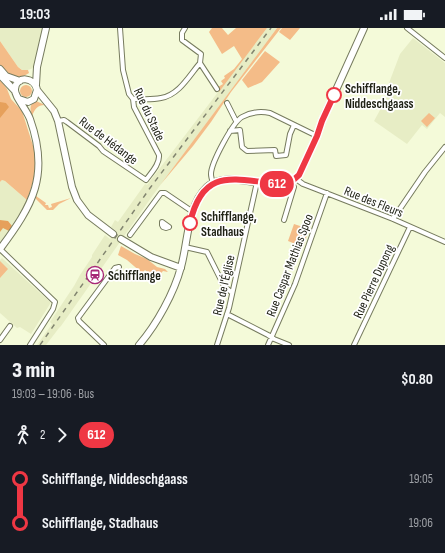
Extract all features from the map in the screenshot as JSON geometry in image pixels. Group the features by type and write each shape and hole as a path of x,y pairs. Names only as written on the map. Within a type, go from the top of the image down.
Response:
{"street":[{"path":"30,345 53,309 55,303 53,299 0,249 20,222 37,182 39,151 29,108 37,93 37,67 46,28"},
{"name":"Rue du Stade","path":"120,28 125,79 129,94 133,99 134,107 159,158 146,180"},
{"path":"133,99 156,99 170,95 180,88 200,63 201,54 182,40 182,33 185,28"},
{"path":"140,345 157,320 181,268 193,212 200,196 208,186 220,181 231,180 280,184 293,181 299,175 364,28"},
{"path":"407,28 445,58"},
{"path":"200,63 216,89"},
{"path":"15,91 16,85 37,67"},
{"path":"0,69 6,76 22,80 32,80 54,111 58,121 72,187 77,200 83,209 94,220 113,234"},
{"path":"0,75 15,91 30,117"},
{"path":"19,100 25,102 32,100 48,104"},
{"path":"227,103 236,121"},
{"path":"213,183 211,172 218,154 236,121 248,114 262,112 270,113 317,136"},
{"name":"Rue de Hédange","path":"58,121 64,120 67,122 99,146 103,151 146,180"},
{"path":"230,131 240,130 242,146 247,151 275,150 276,156 286,155 290,134 294,125"},
{"path":"393,219 444,149"},
{"path":"284,220 294,187 293,181"},
{"name":"Rue des Fleurs","path":"293,181 393,219 445,242"},
{"name":"Rue de l'Église","path":"217,345 227,314 257,182"},
{"path":"130,235 162,193 165,193 193,212"},
{"name":"Rue Caspar Mathias Spoo","path":"268,345 295,284 327,193"},
{"name":"Rue Pierre Dupong","path":"354,345 410,226"},
{"path":"122,239 157,260 181,268"},
{"path":"185,247 206,252 224,286 231,292"},
{"path":"104,345 78,319 114,268 119,267"},
{"path":"227,314 271,338 288,345"},
{"path":"0,340 10,326"}],"shaded area":[{"path":"0,28 46,28 37,67 24,71 18,67 0,41"},
{"path":"212,28 222,28 228,35 236,28 267,28 219,92 218,87 223,84 221,81 225,78 224,76 234,69 242,59 234,46 222,54 209,32"},
{"path":"267,28 277,28 153,195 61,326 46,345 37,345 52,324 50,322 105,235 110,239 116,231 111,227 115,220 118,222 145,184 147,185"},
{"path":"277,28 281,28 231,92 193,146 161,184"},
{"path":"282,28 300,28 290,40 279,32"},
{"path":"413,38 445,63 445,117 440,113 427,129 422,125 407,144 374,121 391,90 389,83 400,54"},
{"path":"0,41 18,67 22,70 28,70 29,73 21,77 17,77 10,75 0,66"},
{"path":"265,51 280,62 262,82 248,88 242,80"},
{"path":"0,79 7,89 11,99 22,111 36,155 34,179 27,200 5,181 2,180 0,182"},
{"path":"24,85 28,85 32,91 28,97 24,97 20,93 20,89"},
{"path":"36,101 45,105 37,108 32,116 31,107"},
{"path":"0,102 6,103 9,107 0,118"},
{"path":"429,113 435,118 427,127 421,121"},
{"path":"2,180 27,200 17,219 0,243 0,182"},
{"path":"36,196 46,203 45,205 48,205 49,208 52,207 51,204 71,198 59,204 53,210 47,210 36,199"},
{"path":"0,220 8,221 12,226 9,231 3,228 0,232"},
{"path":"294,224 309,229 303,247 288,241"},
{"path":"121,246 147,259 157,267 165,269 168,272 163,271 156,279 145,270 142,273 127,260 118,255"},
{"path":"2,258 50,302 31,334 20,327 17,328 0,313 0,260"},
{"path":"0,261 8,269 0,278"}],"railway":[{"path":"40,345 150,188 271,28"}],"bus line":[{"name":"612","path":"190,223 196,203 200,196 208,186 213,183 220,181 242,180 287,184 296,180 317,136 334,95"}],"place":[{"name":"Schifflange, Niddeschgaass","path":"334,95"},
{"name":"Schifflange, Stadhaus","path":"190,223"},
{"name":"Schifflange","path":"95,275"}]}
